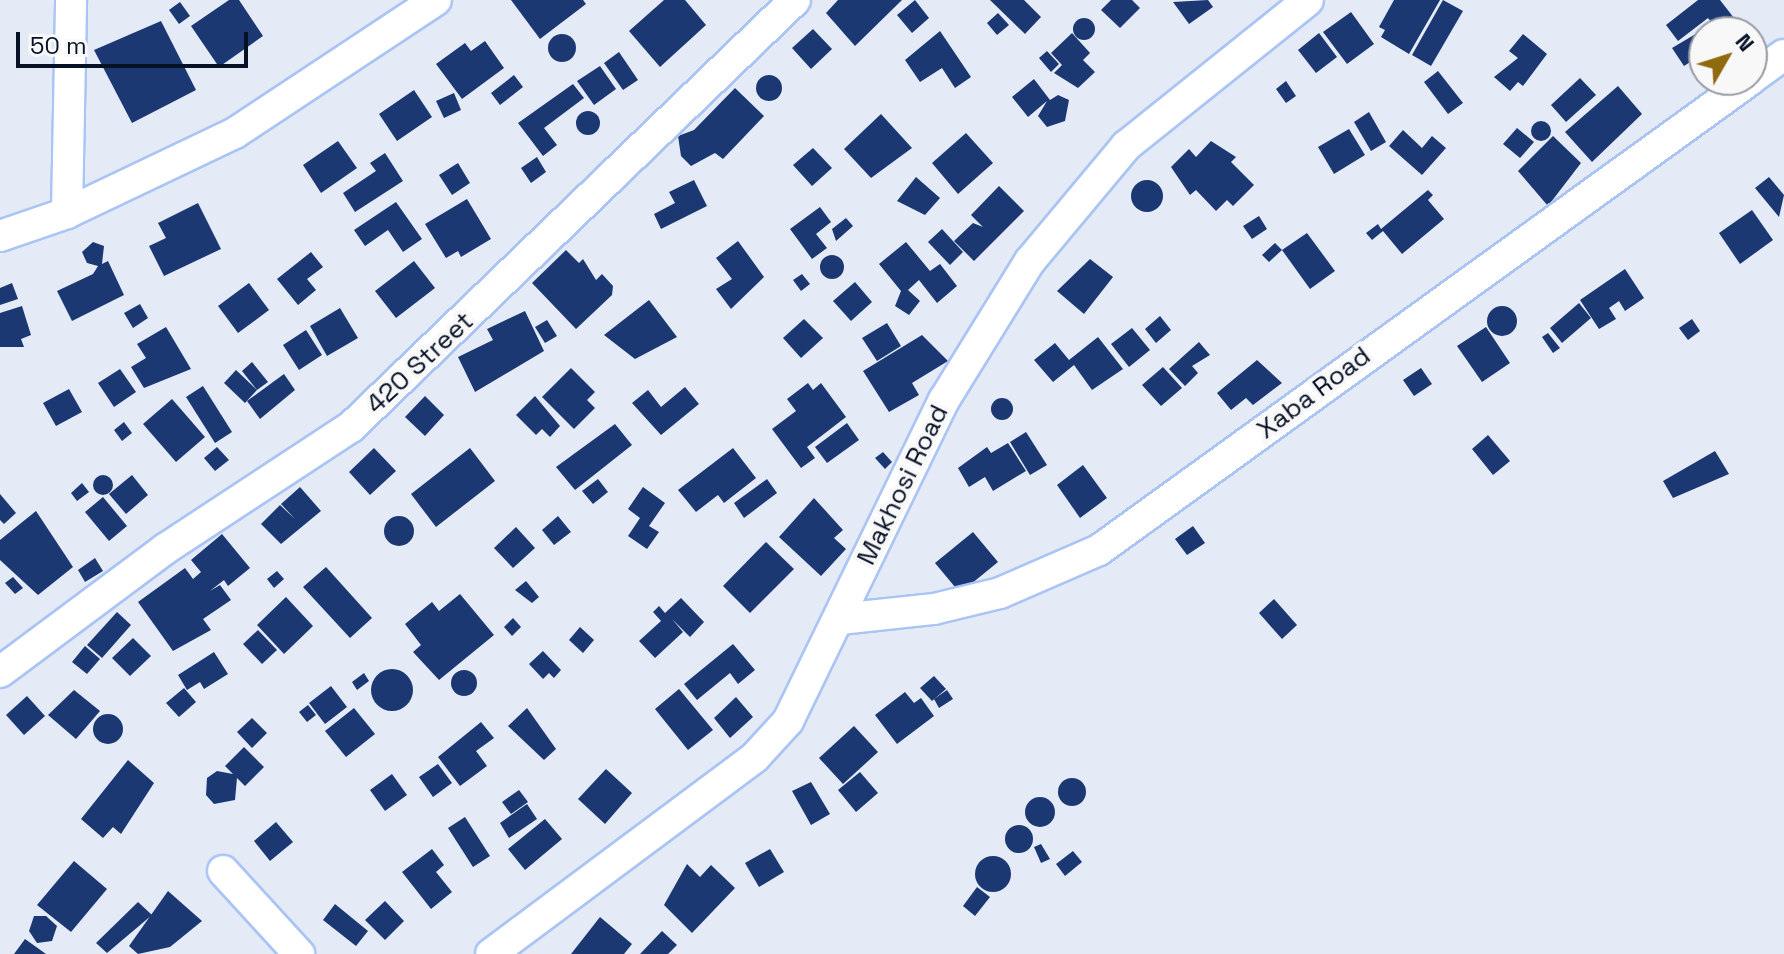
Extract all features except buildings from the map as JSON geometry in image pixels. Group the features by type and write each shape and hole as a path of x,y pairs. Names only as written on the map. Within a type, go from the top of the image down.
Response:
{"street":[{"path":"67,213 71,0"},
{"path":"0,236 67,213 235,133 436,0"},
{"name":"420 Street","path":"0,672 165,549 351,427 795,0"},
{"name":"Makhosi Road","path":"491,954 755,757 788,721 986,325 1082,192 1172,104 1308,0"},
{"name":"Xaba Road","path":"840,619 934,609 1000,593 1099,550 1727,96"},
{"path":"223,871 299,954"}]}
